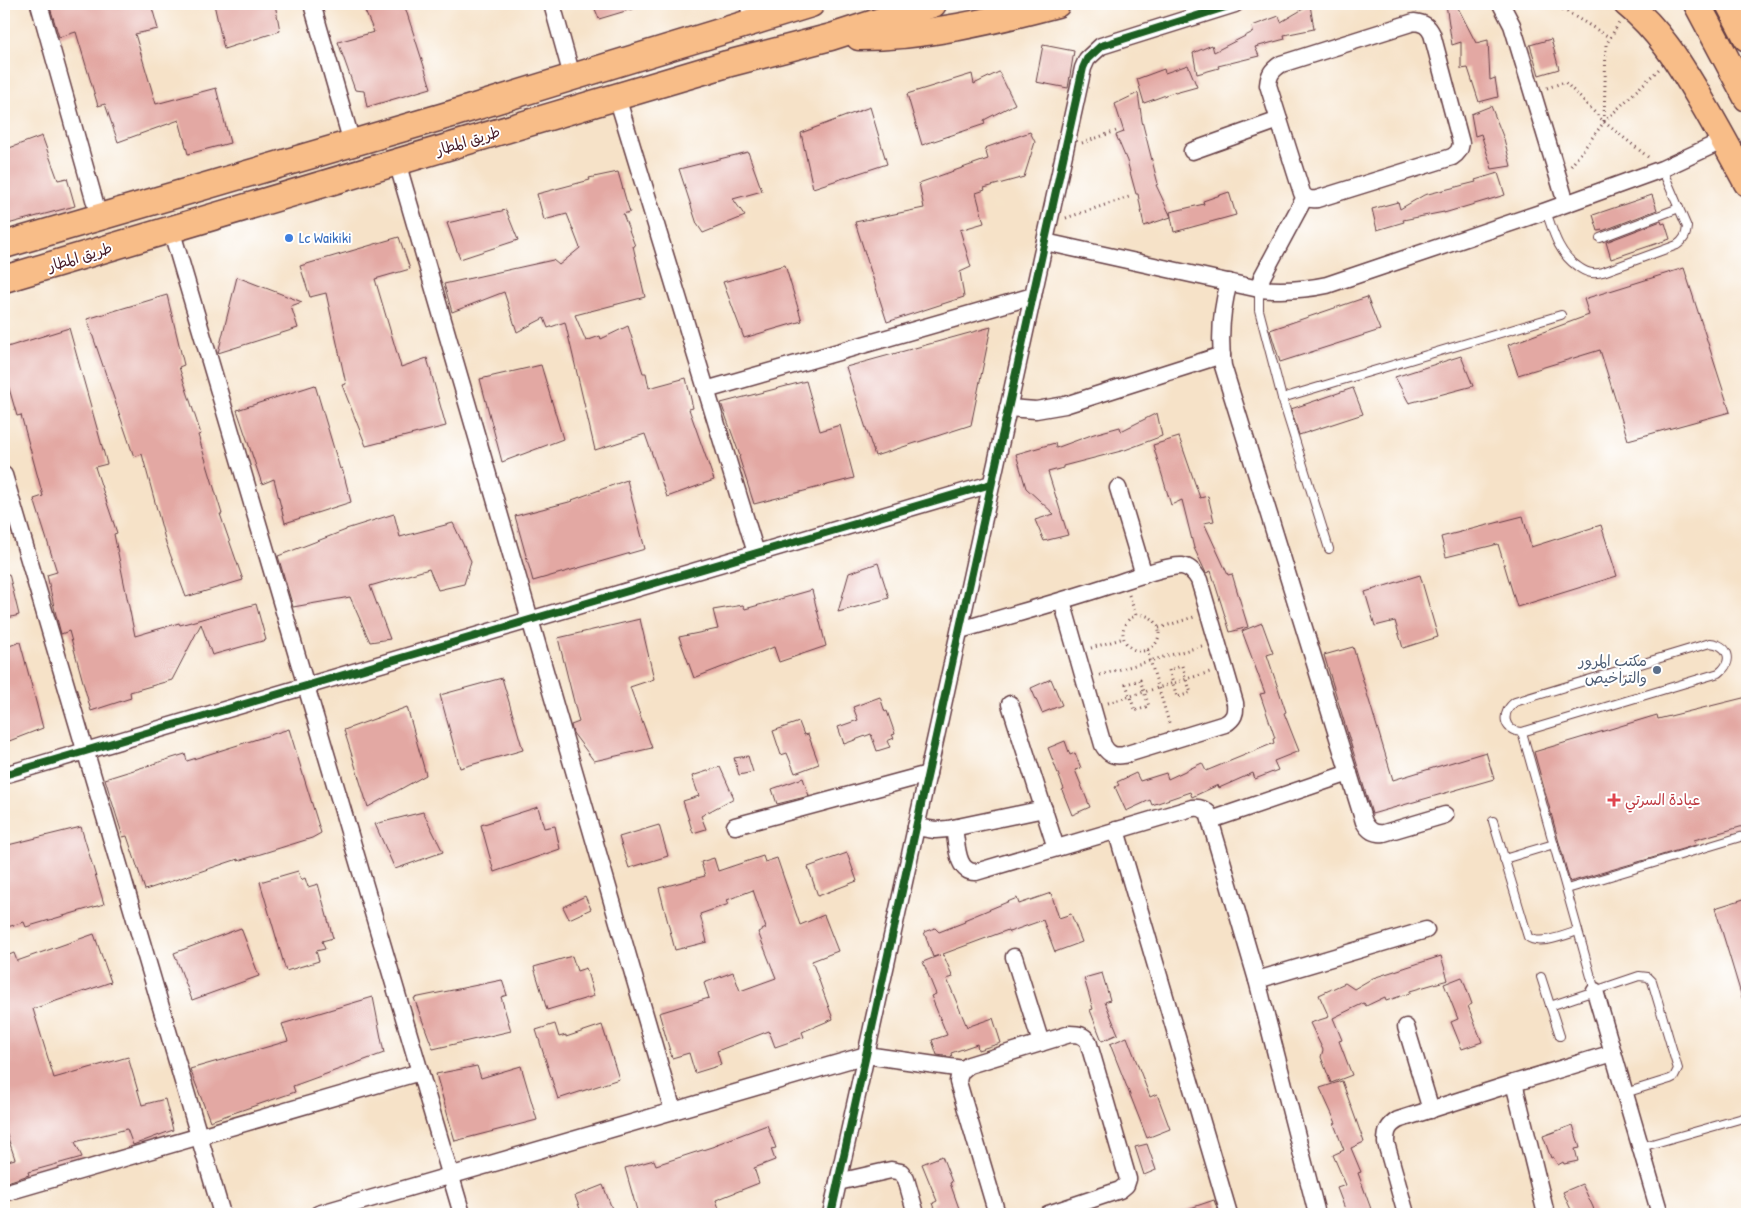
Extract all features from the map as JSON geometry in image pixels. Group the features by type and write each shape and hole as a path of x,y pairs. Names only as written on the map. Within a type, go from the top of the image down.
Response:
{"highway":[{"name":"طريق المطار","path":"4,245 572,76 751,12 811,4"},
{"name":"طريق المطار","path":"4,279 933,4"},
{"path":"830,36 908,34 961,26 1057,4"},
{"path":"1697,4 1747,98"},
{"path":"1729,4 1747,38"},
{"path":"1629,5 1658,33 1673,54 1747,183"}],"street":[{"path":"38,4 99,218"},
{"path":"312,4 352,143"},
{"path":"552,4 572,76"},
{"path":"831,1214 1083,68 1087,59 1101,46 1235,4"},
{"path":"1501,4 1512,25 1566,203"},
{"path":"1414,22 1422,23 1428,27 1432,34 1461,143 1458,154 1317,199 1310,200 1305,197 1302,193 1268,84 1269,76 1273,69 1280,64 1414,22"},
{"path":"617,97 756,553"},
{"path":"1192,151 1279,120"},
{"path":"1045,242 1259,289 1293,290 1327,285 1546,211 1662,169 1724,140"},
{"path":"397,162 673,1111"},
{"path":"1259,289 1262,277 1305,197"},
{"path":"172,229 462,1214"},
{"path":"1229,282 1220,326 1226,376 1364,822 1367,828 1378,834 1445,815"},
{"path":"706,390 1033,296"},
{"path":"1008,408 1036,410 1065,405 1222,355"},
{"path":"4,475 222,1214"},
{"path":"4,775 991,484"},
{"path":"1118,488 1144,575"},
{"path":"960,630 1144,575 1177,566 1184,566 1190,569 1199,580 1235,703 1234,715 1225,724 1124,756 1111,755 1103,745 1062,601"},
{"path":"1010,704 1056,848"},
{"path":"1211,820 1349,773"},
{"path":"735,826 928,774"},
{"path":"954,828 961,864 963,868 976,872 1192,808 1198,807 1208,813 1257,980 1316,1214"},
{"path":"916,827 935,830 954,828 1044,809"},
{"path":"1116,830 1229,1214"},
{"path":"1257,980 1426,930"},
{"path":"1014,957 1041,1043"},
{"path":"1596,990 1660,1214"},
{"path":"1406,1026 1431,1110"},
{"path":"997,1214 958,1082 959,1075 963,1069 970,1065 1070,1034 1078,1034 1084,1036 1088,1042 1128,1179 1126,1185 1120,1190 1048,1214"},
{"path":"1406,1214 1386,1143 1386,1134 1390,1126 1398,1120 1613,1053"},
{"path":"318,1214 866,1055 963,1069"},
{"path":"4,1193 420,1072"},
{"path":"1514,1083 1546,1214"},
{"path":"838,1182 891,1170 901,1172 906,1179 916,1214"}],"lane":[{"path":"1546,211 1559,247 1566,258 1584,271 1596,274 1677,245 1683,241 1687,227 1662,169"},
{"path":"1600,238 1679,208"},
{"path":"1259,289 1259,310 1282,398 1329,549"},
{"path":"1282,398 1561,315"},
{"path":"1710,643 1724,648 1728,654 1725,668 1719,673 1522,732 1516,732 1510,728 1505,717 1510,706 1515,702 1710,643"},
{"path":"1522,732 1596,990"},
{"path":"1493,821 1528,937 1532,940 1540,941 1578,931"},
{"path":"1567,890 1747,835"},
{"path":"1504,859 1554,844"},
{"path":"1550,1006 1638,976 1648,977 1655,986 1678,1069 1674,1077 1625,1093"},
{"path":"1541,977 1560,1036"},
{"path":"1641,1147 1743,1118"}],"path":[{"path":"1554,4 1609,37"},
{"path":"1604,122 1606,45 1629,5"},
{"path":"1559,182 1604,122 1673,54"},
{"path":"1533,93 1565,82 1604,122 1662,169"},
{"path":"1065,149 1119,130"},
{"path":"1049,223 1132,196"},
{"path":"1125,581 1136,615"},
{"path":"1159,628 1208,612"},
{"path":"1136,615 1149,616 1154,619 1159,628 1157,643 1146,650 1134,649 1129,646 1124,638 1126,622 1136,615"},
{"path":"1076,653 1124,638"},
{"path":"1084,680 1217,641"},
{"path":"1146,650 1174,740"},
{"path":"1182,666 1187,679 1191,693 1177,697 1169,670 1182,666"},
{"path":"1092,708 1225,668"},
{"path":"1140,680 1144,692 1149,706 1135,711 1126,684 1140,680"}],"building":[{"path":"49,4 151,4 158,29 135,34 156,104 216,88 230,143 188,154 179,120 118,142 105,104 98,106 76,32 59,37"},
{"path":"214,4 275,4 280,31 224,49"},
{"path":"362,4 404,4 431,88 367,107 364,91 355,90 338,42 374,32"},
{"path":"593,4 638,4 639,7 599,19"},
{"path":"1446,4 1456,4 1476,43 1488,40 1490,80 1495,78 1498,97 1479,102 1468,68 1461,69 1461,42 1452,45"},
{"path":"1310,5 1314,29 1284,35 1285,39 1255,47 1259,56 1218,66 1219,68 1197,74 1193,53 1212,45 1214,52 1253,32 1252,26 1279,16 1281,22"},
{"path":"1551,39 1559,69 1539,75 1530,45"},
{"path":"1043,45 1074,51 1068,88 1036,82"},
{"path":"1188,65 1197,87 1174,92 1144,103 1137,79 1164,69 1165,73"},
{"path":"999,72 1015,104 984,120 985,124 922,145 907,94 972,74 974,84"},
{"path":"1138,93 1142,121 1158,184 1156,185 1171,217 1144,226 1138,194 1136,194 1127,161 1116,135 1124,132 1115,104"},
{"path":"1491,106 1504,139 1511,166 1492,169 1481,134 1475,136 1471,114"},
{"path":"870,107 887,164 813,188 801,133"},
{"path":"1030,132 1035,142 1024,177 984,188 985,190 976,193 984,223 960,230 971,267 960,272 964,297 887,322 855,222 924,208 919,183 988,159 985,148"},
{"path":"42,136 58,180 67,178 75,206 4,225 4,150"},
{"path":"748,152 762,191 733,199 745,216 703,233 697,224 679,169"},
{"path":"618,172 630,212 623,214 635,246 633,246 645,297 575,315 586,341 600,336 601,339 628,326 643,373 646,373 649,388 686,378 693,408 689,409 714,480 667,497 645,434 595,450 565,322 548,328 544,318 517,332 504,292 452,312 444,284 553,260 559,265 580,248 567,214 544,220 537,194 590,180 589,178"},
{"path":"1498,173 1505,195 1444,213 1403,220 1404,222 1377,230 1372,209 1398,202 1400,209 1424,195 1476,182 1475,180"},
{"path":"1229,192 1236,215 1174,232 1170,212 1204,204 1203,201"},
{"path":"1652,195 1657,210 1598,231 1593,215"},
{"path":"506,210 518,240 460,259 447,223"},
{"path":"1661,221 1662,224 1665,223 1670,239 1611,259 1606,242"},
{"path":"399,237 410,269 375,279 401,367 427,358 446,426 366,446 342,385 346,384 326,293 310,297 300,266"},
{"path":"785,265 802,321 744,338 723,282"},
{"path":"1684,268 1730,412 1628,440 1600,350 1518,375 1508,345 1589,315 1584,299"},
{"path":"237,277 302,302 291,306 298,328 218,353"},
{"path":"167,295 184,365 179,367 201,434 198,435 222,514 220,514 243,580 186,597 166,543 142,454 134,457 87,319"},
{"path":"1367,297 1380,330 1280,362 1270,330"},
{"path":"991,327 971,425 875,456 846,367"},
{"path":"69,328 107,464 95,467 117,533 114,534 135,636 256,604 266,640 212,655 201,624 172,680 130,692 131,698 91,711 69,631 61,634 55,611 47,575 57,572 34,499 43,496 21,415 17,416 4,371 4,348"},
{"path":"1461,356 1473,386 1409,403 1395,377"},
{"path":"541,365 563,439 502,462 480,379"},
{"path":"806,381 820,431 840,425 854,478 754,504 740,456 721,403"},
{"path":"315,385 351,502 285,523 274,479 262,484 237,410"},
{"path":"1353,388 1363,414 1299,435 1291,409"},
{"path":"1157,413 1162,436 1125,450 1063,466 1063,468 1048,472 1068,535 1044,541 1035,520 1054,514 1026,488 1016,454 1055,443 1056,448 1120,427 1121,431"},
{"path":"1179,437 1200,498 1208,496 1214,521 1204,523 1228,575 1232,574 1248,627 1230,632 1211,571 1206,573 1194,548 1182,500 1171,505 1153,445"},
{"path":"627,480 645,549 533,581 515,516 573,501"},
{"path":"394,514 400,537 453,523 471,561 464,584 438,590 429,569 370,586 390,639 370,642 350,597 293,607 278,556 346,529"},
{"path":"1523,516 1531,547 1601,525 1617,576 1517,607 1498,544 1446,557 1441,537"},
{"path":"878,563 889,598 838,612 849,573"},
{"path":"9,574 19,615 4,619 4,575"},
{"path":"1420,575 1438,637 1403,648 1395,621 1375,626 1365,592"},
{"path":"812,590 826,646 779,662 774,647 694,678 679,637 718,629 713,610 743,605 745,609"},
{"path":"640,619 654,679 630,687 652,748 594,761 573,733 571,725 579,722 558,638"},
{"path":"1262,623 1273,653 1267,655 1286,712 1284,713 1299,751 1274,761 1278,770 1255,779 1253,773 1219,788 1218,785 1192,797 1190,792 1152,805 1150,800 1126,811 1115,787 1119,785 1117,782 1136,773 1140,781 1166,773 1168,779 1202,763 1206,771 1274,743 1273,739 1275,738 1260,694 1265,693 1242,631"},
{"path":"20,642 43,728 4,743 4,648"},
{"path":"1353,647 1393,780 1486,752 1494,779 1372,814 1324,655"},
{"path":"502,678 523,750 460,768 440,695"},
{"path":"1051,679 1062,705 1042,713 1031,688"},
{"path":"880,697 895,734 892,735 894,738 887,741 890,747 877,751 871,734 844,744 838,727 858,720 853,707"},
{"name":"عيادة السرتي","path":"1747,697 1747,825 1694,840 1696,845 1570,882 1534,752 1657,715 1658,719"},
{"path":"407,707 426,775 368,807 344,730"},
{"path":"799,722 804,735 808,734 819,764 795,773 787,753 781,755 773,731"},
{"path":"289,729 321,833 312,838 238,861 238,859 145,890 127,836 123,837 105,779 185,754 187,761"},
{"path":"1065,741 1070,755 1075,753 1081,768 1075,770 1090,807 1072,815 1048,748"},
{"path":"748,756 753,772 739,775 734,758"},
{"path":"720,767 734,798 701,816 706,829 693,833 683,801 699,796 692,776"},
{"path":"803,778 809,796 777,804 772,789"},
{"path":"538,807 544,828 555,826 560,849 494,872 481,825"},
{"path":"423,812 443,852 395,869 375,824"},
{"path":"659,825 668,856 629,868 619,837"},
{"path":"81,827 104,904 26,927 24,922 4,928 4,868 8,868 4,846"},
{"path":"847,853 857,881 818,896 808,867"},
{"path":"763,856 765,862 777,858 800,925 824,915 838,951 812,961 833,1019 802,1032 804,1037 775,1047 769,1031 717,1051 721,1065 695,1073 689,1053 672,1058 659,1013 709,998 704,983 733,972 740,991 776,978 758,932 766,928 753,890 727,900 729,904 700,914 707,942 675,950 659,888 705,876 701,862 714,858 718,871"},
{"path":"298,871 301,880 305,878 308,887 318,884 333,938 322,941 325,949 316,951 319,961 286,971 260,882"},
{"path":"1051,893 1059,918 1071,914 1082,942 1055,952 1043,920 1009,932 1008,930 943,954 953,977 947,979 967,1027 993,1018 1001,1043 978,1050 977,1044 951,1053 952,1057 937,1055 932,1040 947,1035 931,996 936,994 923,962 940,955 933,957 924,932 935,928 939,932 1017,898 1019,904"},
{"path":"585,896 591,909 569,919 563,907"},
{"path":"1747,898 1747,1003 1744,1004 1715,908"},
{"path":"241,928 259,976 192,1000 174,953"},
{"path":"94,934 111,982 33,1009 54,1078 128,1057 142,1105 165,1099 173,1130 133,1145 127,1129 75,1142 82,1157 28,1172 29,1175 4,1183 4,1162 15,1159 4,1126 4,957 14,953 17,961"},
{"path":"572,956 577,971 586,968 594,996 547,1010 534,967"},
{"path":"1441,956 1448,980 1410,991 1410,993 1386,1001 1385,997 1366,1006 1364,1003 1333,1018 1342,1040 1339,1041 1352,1075 1331,1083 1321,1057 1323,1050 1310,1023 1329,1017 1319,995 1345,983 1354,989 1373,978"},
{"path":"1102,973 1110,1000 1105,1002 1118,1034 1102,1041 1090,1010 1093,1009 1084,978"},
{"path":"1462,977 1472,1004 1468,1006 1482,1042 1462,1049 1451,1022 1458,1019 1444,984"},
{"path":"502,980 507,995 501,997 511,1031 433,1049 414,998"},
{"path":"373,997 384,1053 293,1086 295,1092 210,1121 190,1069 288,1041 282,1024"},
{"path":"555,1024 559,1037 566,1035 566,1037 602,1025 619,1079 558,1099 536,1030"},
{"path":"1127,1037 1150,1097 1157,1094 1170,1129 1147,1138 1110,1044"},
{"path":"477,1066 481,1078 521,1066 537,1120 455,1141 436,1074"},
{"path":"1342,1081 1364,1142 1351,1148 1361,1172 1358,1173 1371,1209 1357,1214 1347,1214 1337,1188 1346,1185 1333,1155 1344,1150 1334,1124 1336,1123 1320,1088"},
{"path":"767,1125 776,1148 771,1149 775,1160 754,1168 759,1183 716,1200 721,1214 638,1214 625,1168 654,1160 656,1165 718,1145"},
{"path":"1573,1125 1580,1148 1575,1149 1578,1161 1564,1164 1563,1162 1558,1165 1553,1157 1551,1158 1543,1136"},
{"path":"1147,1144 1156,1170 1144,1175 1135,1147"},
{"path":"942,1156 961,1214 937,1214 933,1203 937,1201 922,1164"},
{"path":"1582,1184 1595,1214 1573,1214 1563,1192"},
{"path":"603,1185 614,1214 582,1214 575,1196"},
{"path":"1214,1200 1219,1214 1179,1214 1179,1212"}],"cycle path":[{"path":"831,1214 1083,68 1087,59 1101,46 1235,4"},
{"path":"4,775 991,484"}],"place":[{"name":"Lc Waikiki","path":"289,238"},
{"name":"مكتب المرور والتراخيص","path":"1657,670"},
{"name":"عيادة السرتي","path":"1614,800"}]}
